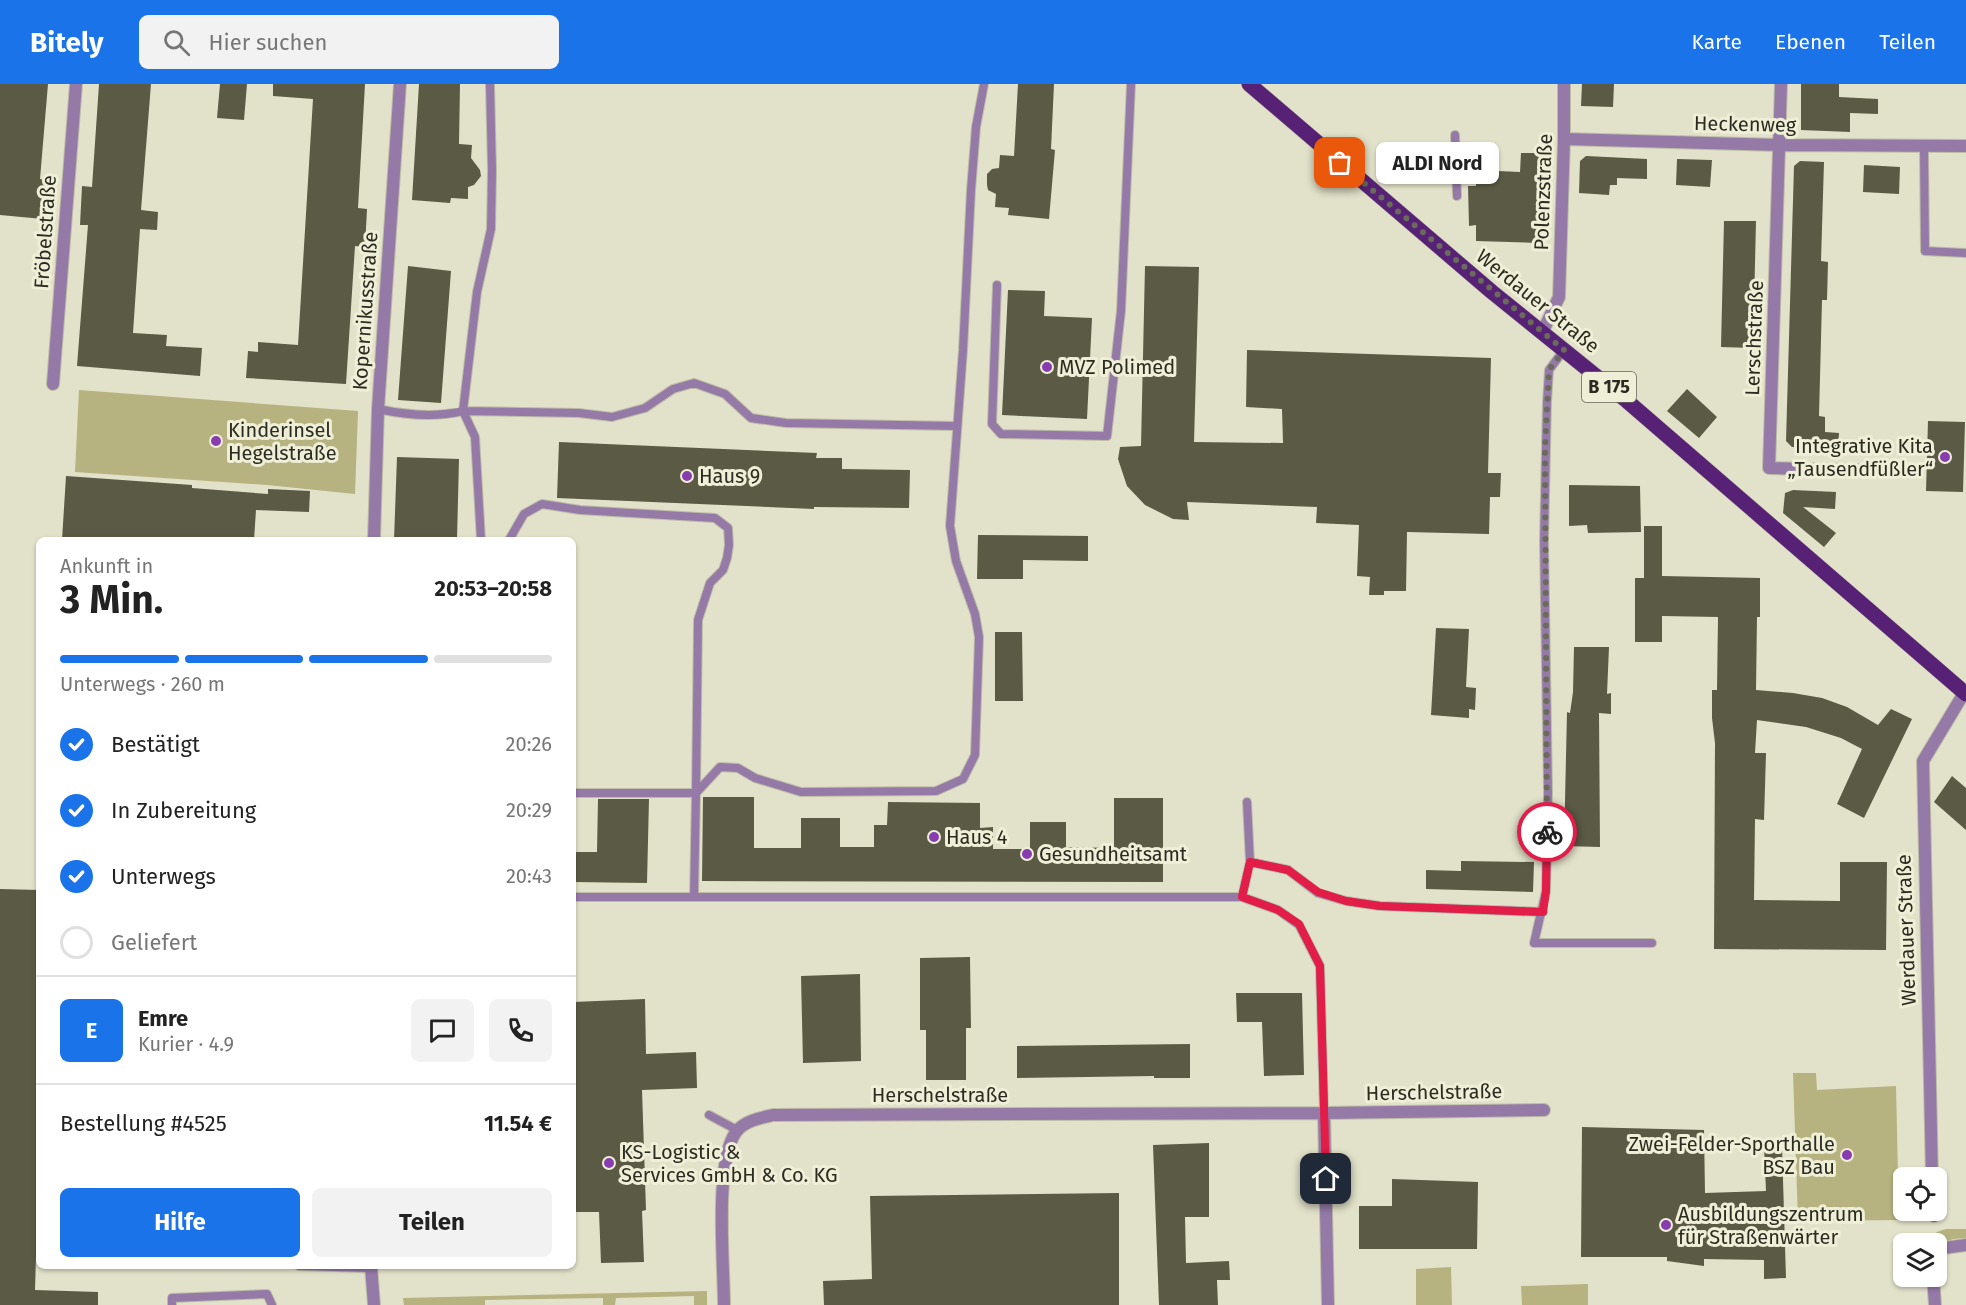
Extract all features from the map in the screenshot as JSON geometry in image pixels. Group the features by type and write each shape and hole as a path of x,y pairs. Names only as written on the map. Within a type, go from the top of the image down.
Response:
{"main road":[{"name":"Werdauer Straße","path":"1249,84 1542,333 1627,401 1965,693"}],"street":[{"name":"Fröbelstraße","path":"53,384 76,84"},
{"name":"Kopernikusstraße","path":"374,537 378,409 400,84"},
{"name":"Polenzstraße","path":"1542,333 1559,297 1564,84"},
{"name":"Lerschstraße","path":"1781,84 1769,468 1894,471"},
{"name":"Heckenweg","path":"1564,139 1779,145 1966,146"},
{"name":"Werdauer Straße","path":"1932,1167 1923,761 1965,693"},
{"name":"Herschelstraße","path":"737,1130 755,1119 772,1115 1544,1110"},
{"path":"1324,1113 1328,1305"},
{"path":"724,1305 722,1212 724,1166 728,1146 737,1130"},
{"path":"1947,1248 1966,1245"},
{"path":"371,1269 374,1305"},
{"path":"1934,1287 1935,1305"}],"lane":[{"path":"481,537 475,437 463,411 477,292 491,229 490,84"},
{"path":"576,793 696,793 720,767 738,768 755,778 801,792 936,791 963,779 975,754 978,637 975,614 956,561 950,526 963,350 970,190 976,127 984,84"},
{"path":"997,285 992,424 1001,434 1107,436 1121,311 1131,84"},
{"path":"1455,135 1457,196"},
{"path":"1924,147 1925,251 1966,253"},
{"path":"1564,350 1549,370 1545,448 1548,792 1546,891 1534,943 1652,943"},
{"path":"378,409 399,414 446,416 463,411 579,413 612,417 645,408 673,389 694,383 725,394 751,418 786,423 956,426"},
{"path":"510,537 524,514 542,504 580,510 715,518 728,528 727,558 723,570 710,583 698,620 694,897"},
{"path":"1242,897 1250,862 1246,802"},
{"path":"1250,862 1288,870 1318,892 1346,901 1380,906 1543,912"},
{"path":"576,897 1242,897 1278,910 1299,924 1320,966 1324,1113"},
{"path":"709,1115 737,1130"},
{"path":"172,1305 172,1298 267,1294 272,1305"}],"shaded area":[{"name":"Kinderinsel Hegelstraße","path":"79,390 358,411 355,494 267,485 75,472"},
{"name":"Zwei-Felder-Sporthalle BSZ Bau","path":"1793,1073 1816,1073 1817,1090 1896,1086 1898,1167 1893,1167 1893,1220 1798,1221"},
{"path":"1966,1229 1966,1238 1947,1242 1947,1233 1935,1233"},
{"path":"1451,1267 1452,1305 1416,1305 1416,1269"},
{"path":"1588,1284 1588,1305 1522,1305 1521,1286"},
{"path":"707,1291 707,1305 694,1305 694,1296 616,1298 615,1305 603,1305 603,1298 485,1300 485,1305 404,1305 403,1298"}],"building":[{"path":"0,84 48,84 40,179 46,180 43,219 0,215"},
{"path":"99,84 151,84 141,210 158,212 157,230 140,229 133,333 167,335 166,346 202,348 200,376 77,366 88,225 80,225 82,186 92,187"},
{"path":"220,84 247,84 244,120 217,118"},
{"path":"273,84 365,84 358,208 367,209 365,247 355,246 346,384 246,378 248,351 258,352 258,342 298,345 313,99 273,96"},
{"path":"419,84 460,84 459,144 472,145 471,158 480,170 481,176 474,185 468,187 468,199 451,198 450,203 412,200"},
{"path":"1018,84 1054,84 1051,149 1055,150 1049,219 1008,215 1009,208 995,207 996,194 988,190 987,174 992,169 999,168 1000,155 1014,156"},
{"path":"1582,84 1614,84 1613,107 1581,106"},
{"path":"1801,84 1839,84 1839,97 1878,99 1878,114 1850,113 1850,132 1801,130"},
{"path":"1521,153 1542,153 1541,243 1476,241 1476,225 1469,226 1468,186 1476,186 1476,170 1520,172"},
{"path":"1586,156 1647,159 1647,179 1617,178 1617,185 1610,185 1609,195 1579,193 1580,161"},
{"path":"1677,159 1712,160 1710,187 1676,185"},
{"path":"1800,161 1824,162 1821,261 1828,262 1827,300 1822,300 1819,416 1825,417 1825,432 1839,433 1838,448 1792,447 1786,441 1794,166"},
{"path":"1864,165 1900,167 1899,194 1863,192"},
{"path":"1724,221 1756,221 1753,348 1721,347"},
{"path":"408,266 451,271 441,403 398,400"},
{"path":"1145,266 1199,267 1194,442 1283,443 1282,409 1246,407 1247,350 1491,358 1488,473 1501,473 1500,497 1490,497 1489,534 1407,532 1406,591 1384,591 1384,595 1369,595 1370,577 1357,576 1359,525 1316,523 1317,507 1187,502 1189,520 1173,519 1145,505 1127,486 1118,459 1120,447 1141,446"},
{"name":"MVZ Polimed","path":"1008,290 1045,291 1044,316 1092,318 1087,419 1002,415"},
{"path":"1687,389 1717,417 1699,438 1667,411"},
{"name":"Integrative Kita „Tausendfüßler“","path":"1928,421 1965,422 1963,492 1926,491"},
{"name":"Haus 9","path":"559,442 817,453 816,458 842,458 842,469 910,470 909,508 814,507 814,509 557,498"},
{"path":"397,457 459,459 457,537 394,537"},
{"path":"66,476 192,485 192,488 268,494 268,489 310,491 309,512 256,510 254,537 62,537"},
{"path":"1569,485 1640,486 1641,532 1588,533 1587,525 1569,526"},
{"path":"1793,490 1836,492 1835,509 1803,507 1836,533 1824,547 1783,513 1785,493"},
{"path":"1644,526 1662,526 1662,576 1760,578 1756,690 1822,698 1847,707 1878,725 1891,709 1912,719 1864,818 1837,804 1862,749 1841,738 1806,727 1757,720 1755,753 1766,753 1764,820 1755,819 1754,900 1840,901 1840,862 1887,862 1886,950 1714,949 1715,743 1712,690 1717,690 1718,617 1662,616 1662,642 1635,642 1635,578 1644,578"},
{"path":"978,535 1088,536 1088,561 1023,560 1023,579 977,579"},
{"path":"1436,628 1469,629 1466,687 1476,688 1475,710 1469,709 1469,718 1431,715"},
{"path":"995,632 1022,632 1023,701 995,701"},
{"path":"1574,647 1609,647 1607,694 1611,693 1611,714 1599,713 1600,847 1564,846 1567,712 1570,713 1573,692"},
{"path":"1952,776 1966,788 1966,830 1934,802"},
{"name":"Haus 4","path":"703,797 754,797 754,848 801,848 801,818 840,818 840,847 874,847 874,825 887,825 888,802 980,803 980,828 993,827 993,849 1030,849 1030,822 1066,822 1066,847 1114,848 1114,798 1163,798 1163,882 702,881"},
{"path":"598,799 649,799 647,883 576,882 576,852 597,852"},
{"path":"1461,861 1534,862 1533,892 1426,889 1426,870 1461,871"},
{"path":"0,889 36,890 35,1290 98,1292 98,1305 0,1305"},
{"path":"970,957 971,1028 966,1028 966,1080 926,1080 926,1030 920,1030 920,958"},
{"path":"860,974 861,1061 803,1063 801,976"},
{"path":"1236,993 1302,993 1304,1075 1264,1076 1262,1022 1237,1022"},
{"name":"KS-Logistic & Services GmbH & Co. KG","path":"645,999 646,1054 696,1052 697,1088 642,1090 646,1210 642,1211 644,1262 601,1263 599,1212 576,1212 576,1002"},
{"path":"1190,1044 1190,1078 1154,1078 1154,1076 1017,1078 1017,1046"},
{"name":"Ausbildungszentrum für Straßenwärter","path":"1582,1127 1704,1130 1705,1193 1766,1191 1764,1147 1782,1147 1786,1278 1764,1279 1764,1260 1704,1259 1704,1266 1667,1261 1667,1257 1581,1257"},
{"path":"1209,1143 1209,1217 1185,1217 1186,1263 1229,1261 1230,1280 1217,1280 1218,1305 1159,1305 1153,1145"},
{"path":"1392,1179 1478,1182 1477,1249 1359,1249 1359,1206 1392,1206"},
{"path":"1119,1193 1119,1305 824,1305 823,1281 872,1279 870,1196"}],"way so far":[{"path":"1340,163 1564,350 1549,370 1545,448 1547,832"}],"place":[{"name":"ALDI Nord","path":"1340,163"},
{"name":"MVZ Polimed","path":"1047,367"},
{"name":"Kinderinsel Hegelstraße","path":"216,441"},
{"name":"Integrative Kita „Tausendfüßler“","path":"1945,457"},
{"name":"Haus 9","path":"687,476"},
{"name":"Haus 4","path":"934,837"},
{"name":"Gesundheitsamt","path":"1027,854"},
{"name":"Zwei-Felder-Sporthalle BSZ Bau","path":"1847,1155"},
{"name":"KS-Logistic & Services GmbH & Co. KG","path":"609,1163"},
{"name":"Ausbildungszentrum für Straßenwärter","path":"1666,1225"}],"route":[{"path":"1326,1179 1320,966 1299,924 1278,910 1242,897 1250,862 1288,870 1318,892 1346,901 1380,906 1543,912 1546,891 1547,832"}]}
